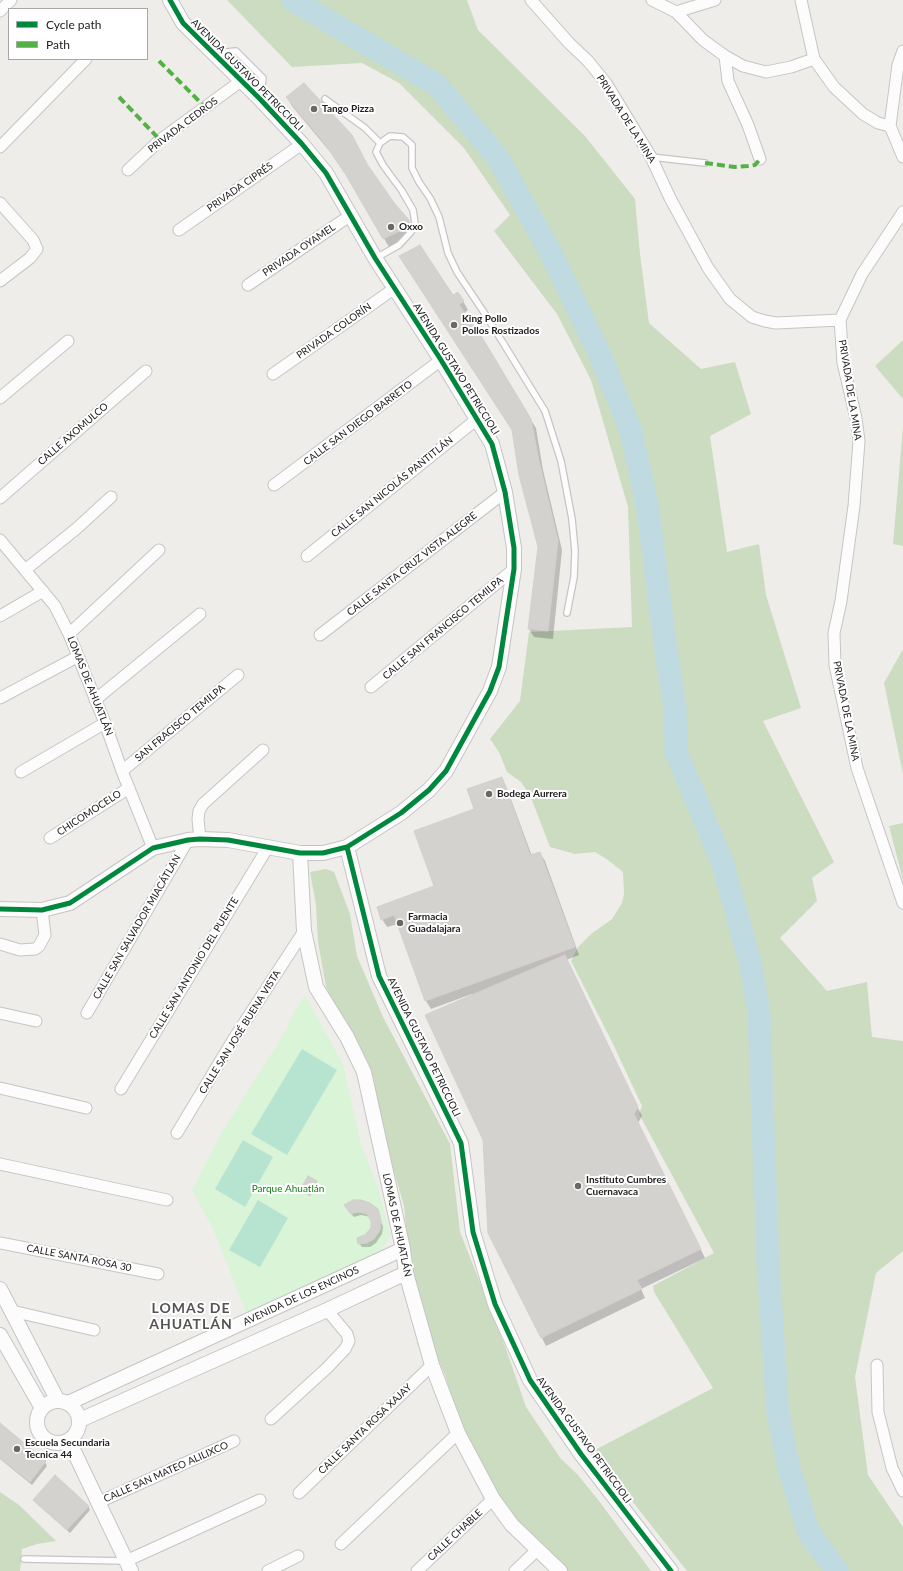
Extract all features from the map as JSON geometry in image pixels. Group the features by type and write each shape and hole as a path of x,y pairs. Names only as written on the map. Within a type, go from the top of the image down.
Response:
{"street":[{"path":"0,12 11,0"},
{"name":"AVENIDA GUSTAVO PETRICCIOLI","path":"170,0 183,23 302,144 326,173 375,258 441,360 492,444 505,492 514,548 514,569 499,667 490,691 446,771 429,790 401,813 347,847 379,976 461,1143 473,1232 495,1304 530,1380 581,1454 671,1571"},
{"name":"PRIVADA DE LA MINA","path":"531,0 569,43 588,61 606,83 651,157 670,198 708,268 730,299 745,312 759,319 776,323 840,320 843,363 856,418 859,441 854,506 842,593 834,633 835,665 858,768 903,904"},
{"path":"652,0 676,12 703,40 725,56 743,66 766,72 790,67 814,59"},
{"path":"676,12 715,0"},
{"path":"800,0 814,59 834,87 863,114 878,122 890,126"},
{"path":"903,51 898,65 890,126 903,157"},
{"path":"725,56 728,81 748,125 760,159"},
{"path":"0,147 85,60"},
{"name":"PRIVADA CEDROS","path":"128,170 160,140 241,82"},
{"name":"PRIVADA CIPRÉS","path":"179,230 302,144"},
{"path":"0,203 33,240 37,249 30,258 0,281"},
{"path":"840,320 862,274 903,212"},
{"name":"PRIVADA OYAMEL","path":"248,285 351,215"},
{"name":"PRIVADA COLORÍN","path":"274,374 395,288"},
{"path":"0,398 68,341"},
{"name":"CALLE SAN DIEGO BARRETO","path":"274,486 441,360"},
{"name":"CALLE AXOMULCO","path":"0,498 146,371"},
{"name":"CALLE SAN NICOLÁS PANTITLÁN","path":"307,556 477,419"},
{"name":"CALLE SANTA CRUZ VISTA ALEGRE","path":"320,635 505,492"},
{"path":"25,570 76,529 111,497"},
{"name":"LOMAS DE AHUATLÁN","path":"0,540 55,606 69,634 153,848"},
{"path":"69,634 159,550"},
{"name":"CALLE SAN FRANCISCO TEMILPA","path":"371,687 514,569"},
{"path":"0,616 43,591"},
{"path":"95,700 200,614"},
{"path":"0,698 77,657"},
{"name":"SAN FRACISCO TEMILPA","path":"122,771 238,675"},
{"path":"21,772 105,723"},
{"path":"194,840 199,811 203,804 263,750"},
{"name":"CHICOMOCELO","path":"50,838 129,788"},
{"path":"0,909 42,910 70,903 153,848 194,840 228,840 300,853 323,853 347,847"},
{"name":"CALLE SAN SALVADOR MIACÁTLAN","path":"87,1013 194,840"},
{"name":"CALLE SAN ANTONIO DEL PUENTE","path":"121,1088 268,847"},
{"name":"LOMAS DE AHUATLÁN","path":"300,853 304,931 316,987 347,1037 364,1072 403,1249 406,1273 432,1365 458,1433 493,1500 512,1525 560,1571"},
{"path":"0,944 20,950 35,949 39,946 45,935 42,910"},
{"name":"CALLE SAN JOSÉ BUENA VISTA","path":"177,1133 233,1040 304,931"},
{"path":"0,1013 36,1021"},
{"path":"0,1088 86,1108"},
{"path":"0,1164 167,1200"},
{"name":"CALLE SANTA ROSA 30","path":"0,1243 158,1274"},
{"name":"AVENIDA DE LOS ENCINOS","path":"63,1402 403,1249"},
{"path":"80,1420 327,1310 406,1273"},
{"path":"0,1290 63,1402"},
{"path":"271,1419 322,1374 345,1349 349,1341 348,1334 327,1310"},
{"path":"12,1311 94,1330"},
{"path":"0,1335 42,1408"},
{"name":"CALLE SANTA ROSA XAJAY","path":"299,1493 432,1365"},
{"path":"877,1365 878,1412 892,1468 903,1491"},
{"path":"63,1402 74,1407 80,1420 77,1432 69,1441 56,1444 50,1442 40,1433 37,1420 42,1408 46,1404 63,1402"},
{"path":"341,1544 458,1433"},
{"path":"69,1441 128,1566 260,1500"},
{"name":"CALLE SAN MATEO ALILIXCO","path":"97,1503 234,1441"},
{"name":"CALLE CHABLE","path":"417,1571 493,1500"},
{"path":"515,1571 537,1550"},
{"path":"268,1571 298,1556"}],"lane":[{"path":"214,54 236,50 263,78 260,100"},
{"path":"325,98 365,128 380,144"},
{"path":"375,258 399,244 411,232 415,223 413,210 376,152 380,144 390,136 403,137 412,145 412,168 419,182 430,198 439,217 448,253 457,272 489,320 545,412 561,461 572,519 574,577 567,613"},
{"path":"651,157 705,164"},
{"path":"24,1559 128,1566"}],"green space":[{"path":"227,0 467,0 478,30 585,136 635,199 640,254 649,323 701,369 735,362 751,414 710,436 727,552 759,544 766,595 801,708 763,721 834,862 812,878 817,901 780,938 827,991 867,982 872,1037 903,1041 903,1251 876,1273 855,1377 868,1475 903,1527 903,1571 687,1571 593,1451 713,1388 654,1292 653,1286 714,1253 639,1114 642,1106 613,1044 571,961 578,947 591,934 612,919 622,903 624,894 623,872 595,852 575,854 550,847 530,795 521,782 507,772 499,752 490,739 520,701 529,632 632,627 628,507 591,380 557,314 494,231 510,215 464,148 399,83 362,63 292,67"},
{"path":"903,340 903,399 875,366"},
{"path":"903,427 903,546 893,544"},
{"path":"903,649 903,774 884,683"},
{"path":"903,823 903,880 889,826"},
{"path":"326,869 334,872 350,914 357,956 383,1017 450,1144 460,1232 506,1349 526,1407 561,1459 577,1474 599,1501 651,1571 563,1571 511,1523 461,1429 445,1375 424,1326 413,1291 404,1206 379,1119 374,1079 326,987 318,942 316,905 310,872"},
{"name":"Parque Ahuatlán","path":"305,995 343,1064 361,1144 379,1191 391,1236 381,1250 361,1265 247,1315 214,1231 192,1190 222,1132 288,1027 290,1019"},
{"path":"302,1049 337,1070 287,1155 251,1134"},
{"path":"243,1140 273,1157 245,1207 215,1189"},
{"path":"258,1200 288,1218 260,1267 229,1250"},
{"path":"0,1492 19,1505 56,1541 37,1544 22,1549 20,1571 0,1571"}],"building":[{"path":"304,83 352,135 367,164 395,204 409,220 406,228 383,239 346,175 325,144 286,97"},
{"path":"420,245 453,295 458,292 464,301 459,305 477,329 531,419 539,461 558,541 548,631 528,629 538,547 519,475 512,430 399,256"},
{"path":"502,777 530,855 540,852 575,947 425,1001 394,915 381,920 377,907 434,886 414,831 474,809 467,789"},
{"name":"Instituto Cumbres Cuernavaca","path":"565,955 638,1107 634,1114 701,1249 637,1280 642,1289 541,1338 488,1233 483,1140 425,1015"},
{"path":"308,1176 317,1181 309,1195 300,1190"},
{"path":"353,1200 361,1200 370,1203 378,1209 381,1222 380,1230 374,1239 367,1243 358,1244 357,1238 365,1235 371,1228 371,1221 367,1214 358,1212 351,1214 344,1205"},
{"path":"0,1423 46,1461 30,1482 0,1458"},
{"path":"55,1475 89,1506 67,1530 33,1500"}],"waterway":[{"path":"293,0 437,85 498,158 552,255 600,355 631,431 648,509 666,651 675,707 676,752 722,861 750,962 759,1013 768,1264 778,1414 789,1468 809,1533 837,1571"}],"marked path":[{"path":"159,61 205,107"},
{"path":"119,97 160,140"},
{"path":"705,163 735,167 755,165 760,159"}],"cycle path":[{"path":"0,909 42,910 70,903 153,848 188,840 228,840 300,853 323,853 347,847 401,813 429,790 446,771 490,691 499,667 514,569 514,548 505,492 492,444 441,360 375,258 326,173 302,144 260,99 183,23 170,0"},
{"path":"347,847 379,976 461,1143 473,1232 495,1304 530,1380 581,1454 671,1571"}],"place":[{"name":"Tango Pizza","path":"314,109"},
{"name":"Oxxo","path":"391,227"},
{"name":"King Pollo Pollos Rostizados","path":"454,325"},
{"name":"Bodega Aurrera","path":"489,794"},
{"name":"Farmacia Guadalajara","path":"400,923"},
{"name":"Instituto Cumbres Cuernavaca","path":"578,1186"},
{"name":"Escuela Secundaria Tecnica 44","path":"17,1449"}],"district":[{"name":"LOMAS DE AHUATLÁN","path":"191,1316"}]}
